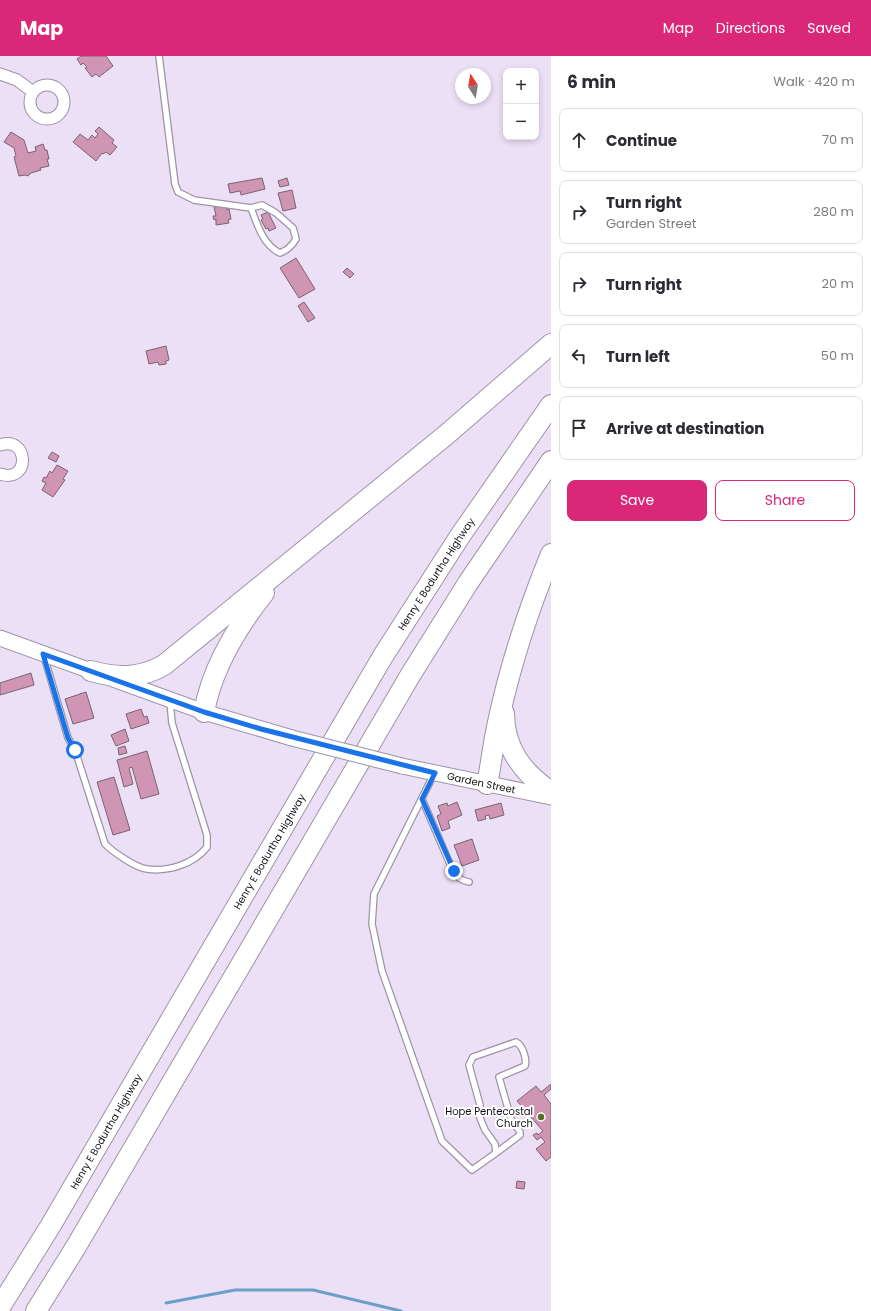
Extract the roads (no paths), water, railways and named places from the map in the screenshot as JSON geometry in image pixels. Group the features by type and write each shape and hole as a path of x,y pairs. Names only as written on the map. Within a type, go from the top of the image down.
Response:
{"highway":[{"path":"90,671 107,675 140,675 156,669 175,656 467,417 551,344"},
{"name":"Henry E Bodurtha Highway","path":"0,1307 55,1218 387,650 460,536 551,405"},
{"path":"36,1311 77,1245 411,674 468,583 551,461"},
{"path":"204,712 206,700 218,669 241,626 270,585 288,565 308,547"},
{"path":"487,784 497,726 507,683 551,554"},
{"path":"507,683 504,702 504,718 511,746 529,775 551,792"}],"street":[{"path":"0,74 17,80 33,92"},
{"path":"0,445 9,444 16,446 21,452 23,459 22,466 16,473 9,476 0,474"},
{"name":"Garden Street","path":"0,638 204,712 292,738 402,766 551,797"}],"lane":[{"path":"159,56 175,184 178,192 194,200 251,208 262,205 276,213 293,228 296,238 293,246 280,253 268,245 251,208"},
{"path":"43,654 68,738 75,750 105,844 111,851 146,870 166,869 186,863 197,858 207,848 207,835 172,723 170,699"},
{"path":"435,773 374,894 372,924 382,971 442,1142 472,1170 520,1135 511,1119 499,1077 525,1066 526,1062 522,1047 516,1042 473,1057 469,1065 480,1105 480,1118 485,1130 495,1144 496,1152"},
{"path":"422,799 454,871 459,878 469,882"}],"waterway":[{"path":"166,1303 235,1290 313,1290 401,1311"}],"place":[{"name":"Hope Pentecostal Church","path":"541,1117"}]}
